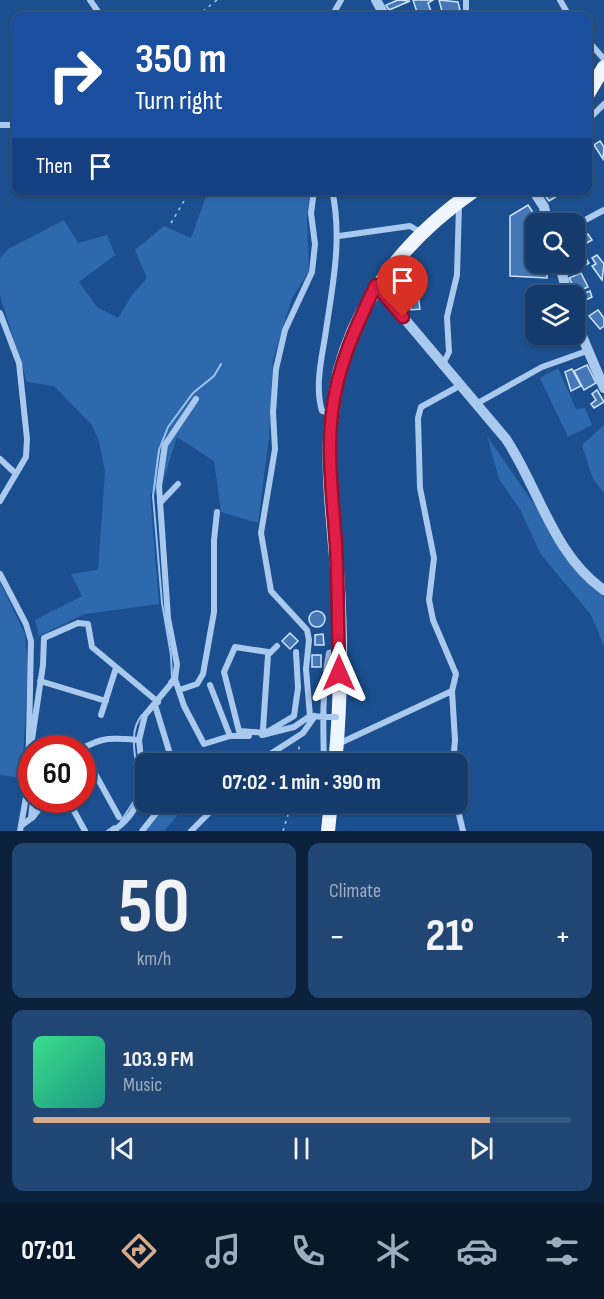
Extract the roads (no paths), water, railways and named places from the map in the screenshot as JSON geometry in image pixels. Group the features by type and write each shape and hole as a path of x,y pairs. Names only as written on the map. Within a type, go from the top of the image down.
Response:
{"main road":[{"path":"592,87 604,67"},
{"path":"336,753 337,745 325,717 338,651 332,414 338,379 349,342 376,285 402,252 468,195"},
{"path":"328,831 330,813"}],"street":[{"path":"592,46 604,59"},
{"path":"592,116 604,104"},
{"path":"313,195 311,213 315,244 312,272 285,330 276,369 273,412 275,449 261,533 271,591 307,630 309,640 306,669 325,717 324,753"},
{"path":"332,414 322,411 319,391 339,236 333,195"},
{"path":"536,195 545,213"},
{"path":"443,364 449,352 447,317 457,275 459,201"},
{"path":"585,220 604,210"},
{"path":"339,236 410,226 422,233"},
{"path":"376,285 461,385 522,464 560,541 578,565 604,590"},
{"path":"0,313 19,363 23,387 26,457 15,472 0,501"},
{"path":"585,345 604,388"},
{"path":"476,404 542,367 587,351"},
{"path":"454,753 452,691 456,674 433,620 429,600 434,558 420,488 418,418 422,407 461,385"},
{"path":"196,399 165,445 160,503 168,618 177,664 175,679 183,706 204,744 230,736 265,734 294,728 325,717"},
{"path":"0,459 15,472"},
{"path":"160,503 178,484"},
{"path":"179,690 197,684 203,674 214,612 214,540 217,512"},
{"path":"0,574 26,624 31,641 29,735"},
{"path":"32,735 44,638 78,623 88,624 92,648 152,695 157,703 170,753"},
{"path":"277,646 268,652 235,647 225,672 239,731 265,734 294,716 298,688 296,652"},
{"path":"265,734 263,729 268,652"},
{"path":"101,715 116,668"},
{"path":"113,831 124,824 139,801 143,780 138,740 145,715 175,679"},
{"path":"40,681 106,701"},
{"path":"210,685 230,736"},
{"path":"337,745 452,691"},
{"path":"272,753 325,717"},
{"path":"96,740 138,740"},
{"path":"96,775 119,817"},
{"path":"21,829 24,813"},
{"path":"31,818 32,813"},
{"path":"21,829 35,813"},
{"path":"75,813 85,831"},
{"path":"142,831 156,813"},
{"path":"191,831 209,813"},
{"path":"459,813 463,831"}],"waterway":[{"path":"169,682 172,678 171,655 162,603 153,496 159,450 168,427 193,393 214,376 221,364"},
{"path":"135,758 134,732 142,715"},
{"path":"121,821 135,800"},
{"path":"107,831 114,826"}]}
